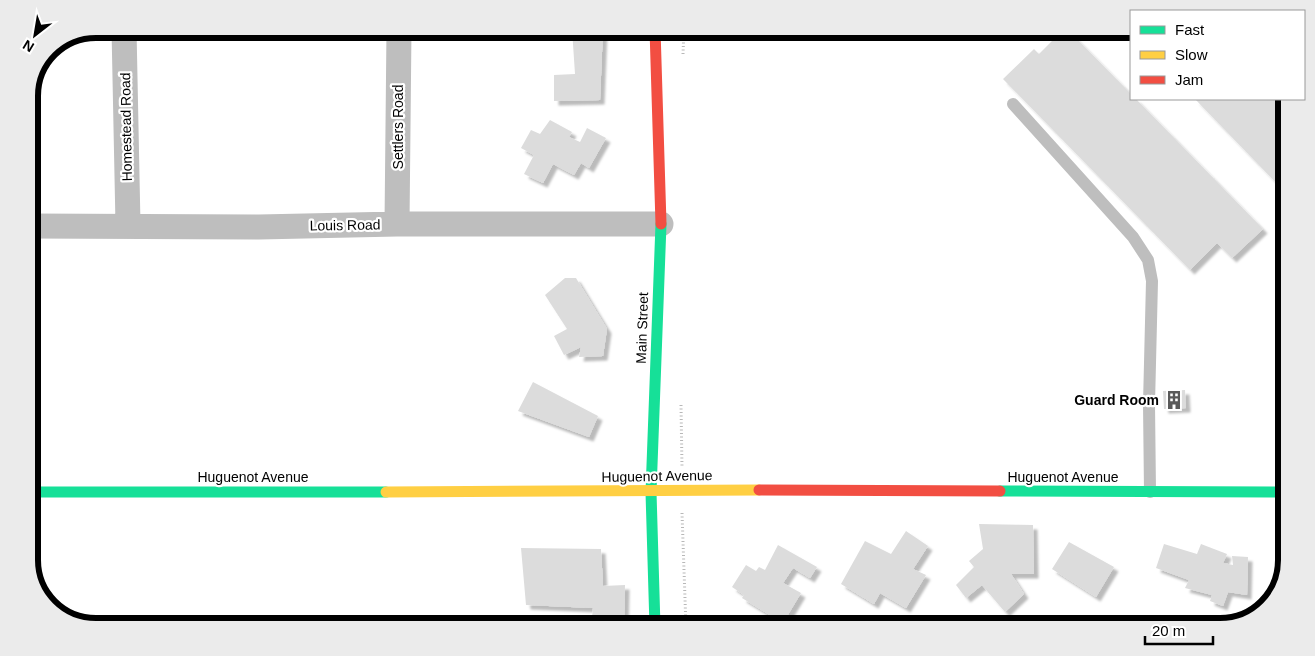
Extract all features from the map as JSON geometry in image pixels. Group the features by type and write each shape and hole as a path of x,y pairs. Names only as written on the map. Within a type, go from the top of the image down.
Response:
{"street":[{"name":"Homestead Road","path":"124,37 128,226"},
{"name":"Settlers Road","path":"397,224 399,37"},
{"name":"Main Street","path":"655,37 661,224 651,492 656,618"},
{"name":"Louis Road","path":"38,226 259,227 397,224 661,224"},
{"name":"Huguenot Avenue","path":"38,492 651,492 682,490 1278,492"}],"lane":[{"path":"1013,104 1133,237 1148,260 1152,281 1149,404 1150,492"}],"path":[{"path":"682,490 686,618"}],"building":[{"path":"573,37 603,37 600,100 554,101 554,75 575,74"},
{"path":"1056,37 1075,37 1130,93 1130,100 1137,100 1263,229 1232,258 1217,243 1190,270 1003,79 1034,49 1039,54"},
{"path":"1196,100 1277,100 1277,184"},
{"path":"550,120 572,132 569,137 580,142 587,128 606,138 589,168 581,163 574,175 553,164 543,183 524,174 534,155 521,148 531,130 540,134"},
{"path":"565,278 576,278 607,329 603,356 579,357 581,347 564,355 554,336 567,329 545,295"},
{"path":"533,382 598,416 589,437 518,411"},
{"name":"Guard Room","path":"1185,390 1186,408 1164,409 1163,391"},
{"path":"979,524 1033,525 1034,574 1011,574 1024,594 1005,612 982,585 966,598 956,585 974,567 969,561 983,549"},
{"path":"906,531 928,546 913,569 926,575 906,608 880,593 874,604 841,584 865,541 891,554"},
{"path":"1069,542 1114,567 1096,597 1052,569"},
{"path":"1164,544 1197,554 1201,544 1227,554 1223,563 1233,565 1232,556 1248,557 1247,595 1228,592 1223,606 1210,601 1212,595 1185,588 1189,580 1156,568"},
{"path":"778,545 817,567 810,578 793,568 783,583 801,593 786,618 775,618 742,598 744,595 732,587 746,565 756,571 759,567 765,570"},
{"path":"521,548 601,549 603,586 625,585 624,618 592,618 593,608 526,605"}],"traffic: fast":[{"path":"655,618 651,492 661,224"},
{"path":"1000,491 1278,492"},
{"path":"38,492 386,492"}],"traffic: slow":[{"path":"386,492 759,490"}],"traffic: jam":[{"path":"655,37 661,224"},
{"path":"759,490 1000,491"}],"place":[{"name":"Guard Room","path":"1174,400"}]}
